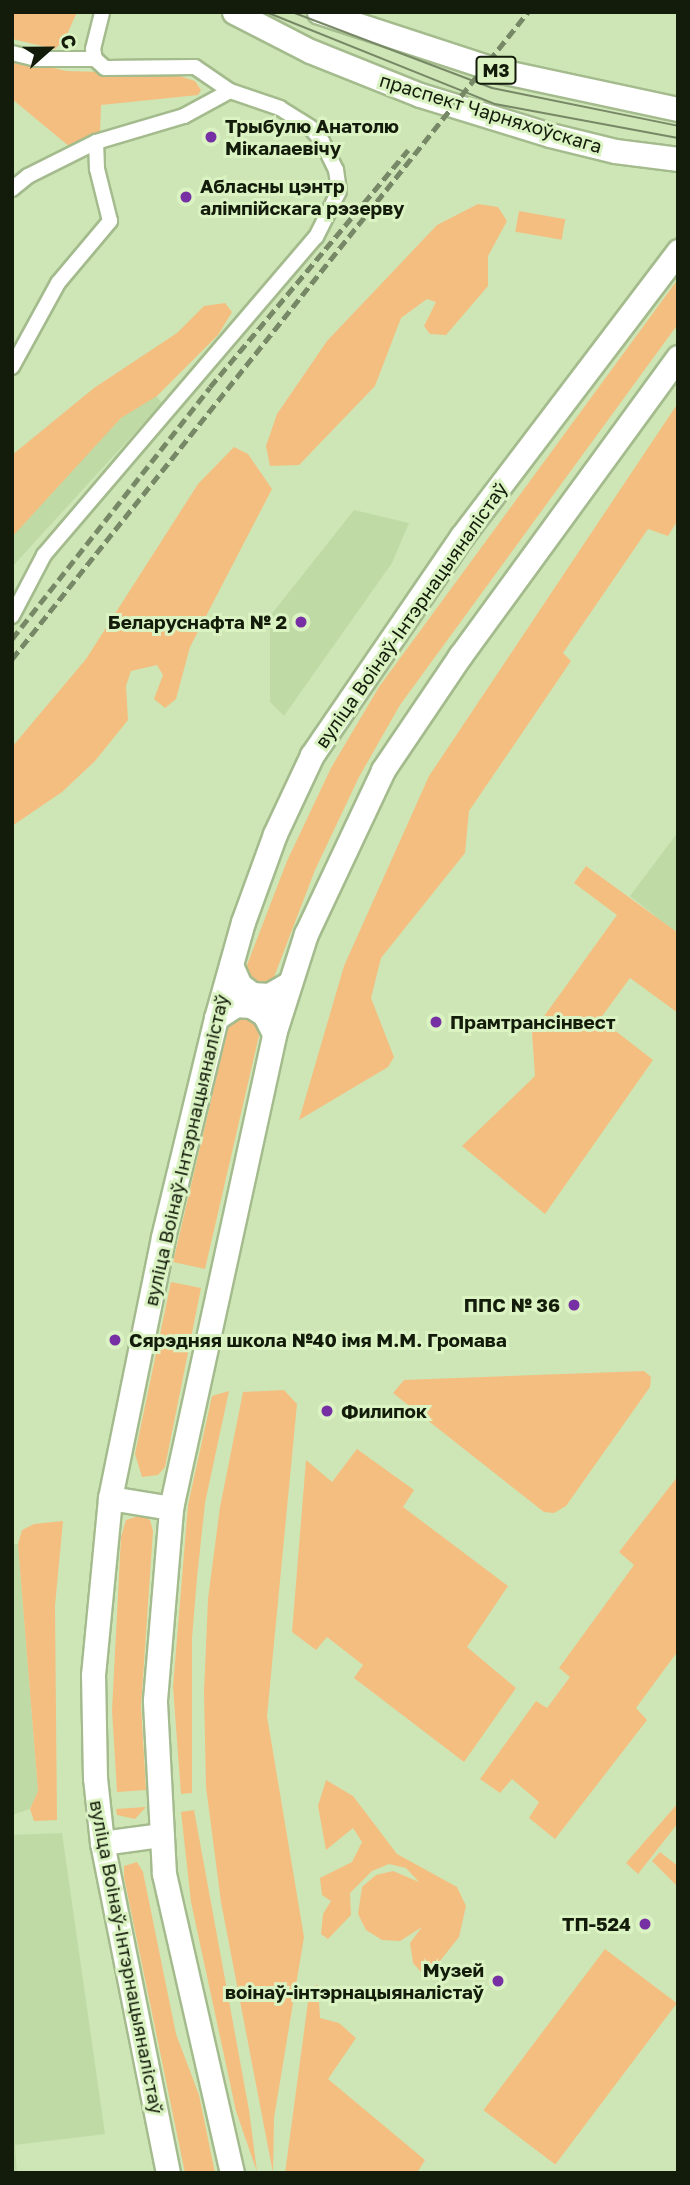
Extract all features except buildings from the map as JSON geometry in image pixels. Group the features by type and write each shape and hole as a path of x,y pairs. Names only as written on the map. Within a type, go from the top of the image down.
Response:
{"main road":[{"name":"М3","path":"319,12 489,68 678,109"},
{"name":"праспект Чарняхоўскага","path":"240,14 310,51 420,95 550,135 615,151 678,159"},
{"name":"вуліца Воінаў-Інтэрнацыяналістаў","path":"168,2173 102,1843 95,1778 93,1675 110,1498 163,1237 216,1018 275,834 313,755 463,536 678,251"},
{"path":"232,2173 196,2027 164,1874 155,1700 171,1508 274,1034 306,934 383,770 460,656 678,357"},
{"path":"231,965 235,979 252,994 269,995 290,983"},
{"path":"216,1018 236,1006 251,1006 264,1014 274,1034"},
{"path":"110,1498 171,1508"},
{"path":"102,1843 161,1835"}],"street":[{"path":"95,59 94,34 102,12"},
{"path":"12,53 36,59 95,59 105,68 195,66 230,91 280,108 310,127 323,141 337,170 339,191 332,211 316,237 213,362 44,555 12,616"},
{"path":"12,189 28,176 96,142 184,116 230,91"},
{"path":"12,367 58,283 110,221 97,169 96,142"}],"shaded area":[{"path":"12,12 77,12 65,39 55,49 12,39"},
{"path":"12,59 67,71 173,74 195,81 201,90 198,95 101,105 100,133 70,147 12,99"},
{"path":"478,204 498,207 507,221 488,256 488,286 446,335 430,334 424,326 436,302 427,299 401,318 375,386 299,465 270,466 266,446 277,414 327,341 437,225"},
{"path":"519,211 565,219 562,240 515,232"},
{"path":"678,279 678,324 400,705 359,777 315,870 274,977 265,987 257,987 247,978 247,965 287,861 331,768 379,687"},
{"path":"225,303 232,312 218,335 157,396 121,418 12,537 12,455 94,388 177,333 204,306"},
{"path":"150,389 162,403 12,567 12,528"},
{"path":"678,403 678,520 668,536 648,529 563,653 571,661 469,811 465,853 381,958 371,998 394,1057 388,1067 299,1120 344,966 429,776"},
{"path":"234,447 248,454 272,489 190,647 176,699 165,708 154,699 163,675 157,665 131,671 126,686 128,720 95,761 62,792 12,826 12,747 86,659 198,484"},
{"path":"354,510 409,523 392,563 284,716 270,702 270,616"},
{"path":"678,832 678,934 630,896"},
{"path":"586,866 678,933 678,1013 630,978 600,1019 653,1060 545,1214 462,1146 535,1076 532,1033 617,915 574,883"},
{"path":"248,1012 261,1027 205,1269 173,1262 230,1020"},
{"path":"171,1282 201,1288 165,1467 158,1475 142,1477 135,1454"},
{"path":"644,1371 651,1377 650,1387 566,1506 554,1513 544,1512 393,1393 404,1380"},
{"path":"284,1390 297,1404 267,1716 304,1937 274,2118 273,2173 221,1902 206,1787 204,1692 208,1599 220,1507 243,1392"},
{"path":"229,1391 205,1503 197,1578 192,1638 192,1793 181,1794 173,1687 188,1505 212,1396"},
{"path":"357,1449 414,1490 403,1507 508,1586 467,1647 516,1688 464,1762 354,1678 363,1665 327,1637 316,1650 292,1632 306,1460 332,1482"},
{"path":"678,1476 678,1651 636,1708 647,1720 555,1839 529,1818 539,1802 512,1779 500,1793 480,1779 536,1701 547,1708 570,1677 559,1668 634,1565 619,1552"},
{"path":"142,1515 150,1520 153,1531 141,1706 146,1790 117,1792 112,1710 121,1537 126,1520"},
{"path":"63,1521 55,1606 57,1820 34,1821 30,1809 38,1791 18,1544 22,1530 34,1524"},
{"path":"12,1544 18,1544 38,1792 30,1809 12,1815"},
{"path":"326,1780 353,1796 397,1854 457,1887 466,1906 459,1937 432,1971 422,1973 413,1963 410,1943 422,1927 400,1941 382,1940 366,1930 358,1914 362,1887 376,1875 393,1871 419,1882 406,1868 389,1864 372,1871 350,1893 351,1915 328,1939 321,1934 323,1914 331,1901 322,1895 320,1878 352,1862 362,1842 353,1828 326,1850 318,1806"},
{"path":"678,1803 678,1823 638,1874 626,1863"},
{"path":"146,1807 135,1819 117,1815 116,1809"},
{"path":"194,1810 249,2110 257,2172 236,2111 191,1902 181,1812"},
{"path":"62,1833 105,2134 15,2145 17,2173 12,2173 12,1835"},
{"path":"660,1852 678,1866 678,1887 652,1861"},
{"path":"137,1862 143,1872 176,2034 199,2095 215,2173 185,2173 124,1877 124,1866"},
{"path":"605,1949 677,2003 555,2164 483,2110"},
{"path":"318,1985 320,2018 339,2023 356,2038 328,2079 425,2160 417,2173 285,2173 310,1987"}],"tram line":[{"path":"266,12 495,104 678,138"},
{"path":"292,12 492,88 678,126"}],"railway":[{"path":"12,659 528,12"},
{"path":"12,639 210,387 408,150"}],"place":[{"name":"Трыбулю Анатолю Мікалаевічу","path":"211,137"},
{"name":"Абласны цэнтр алімпійскага рэзерву","path":"186,197"},
{"name":"Беларуснафта № 2","path":"301,622"},
{"name":"Прамтрансінвест","path":"436,1022"},
{"name":"ППС № 36","path":"574,1305"},
{"name":"Сярэдняя школа №40 імя М.М. Громава","path":"115,1340"},
{"name":"Филипок","path":"327,1411"},
{"name":"ТП-524","path":"645,1924"},
{"name":"Музей воінаў-інтэрнацыяналістаў","path":"498,1981"}]}
